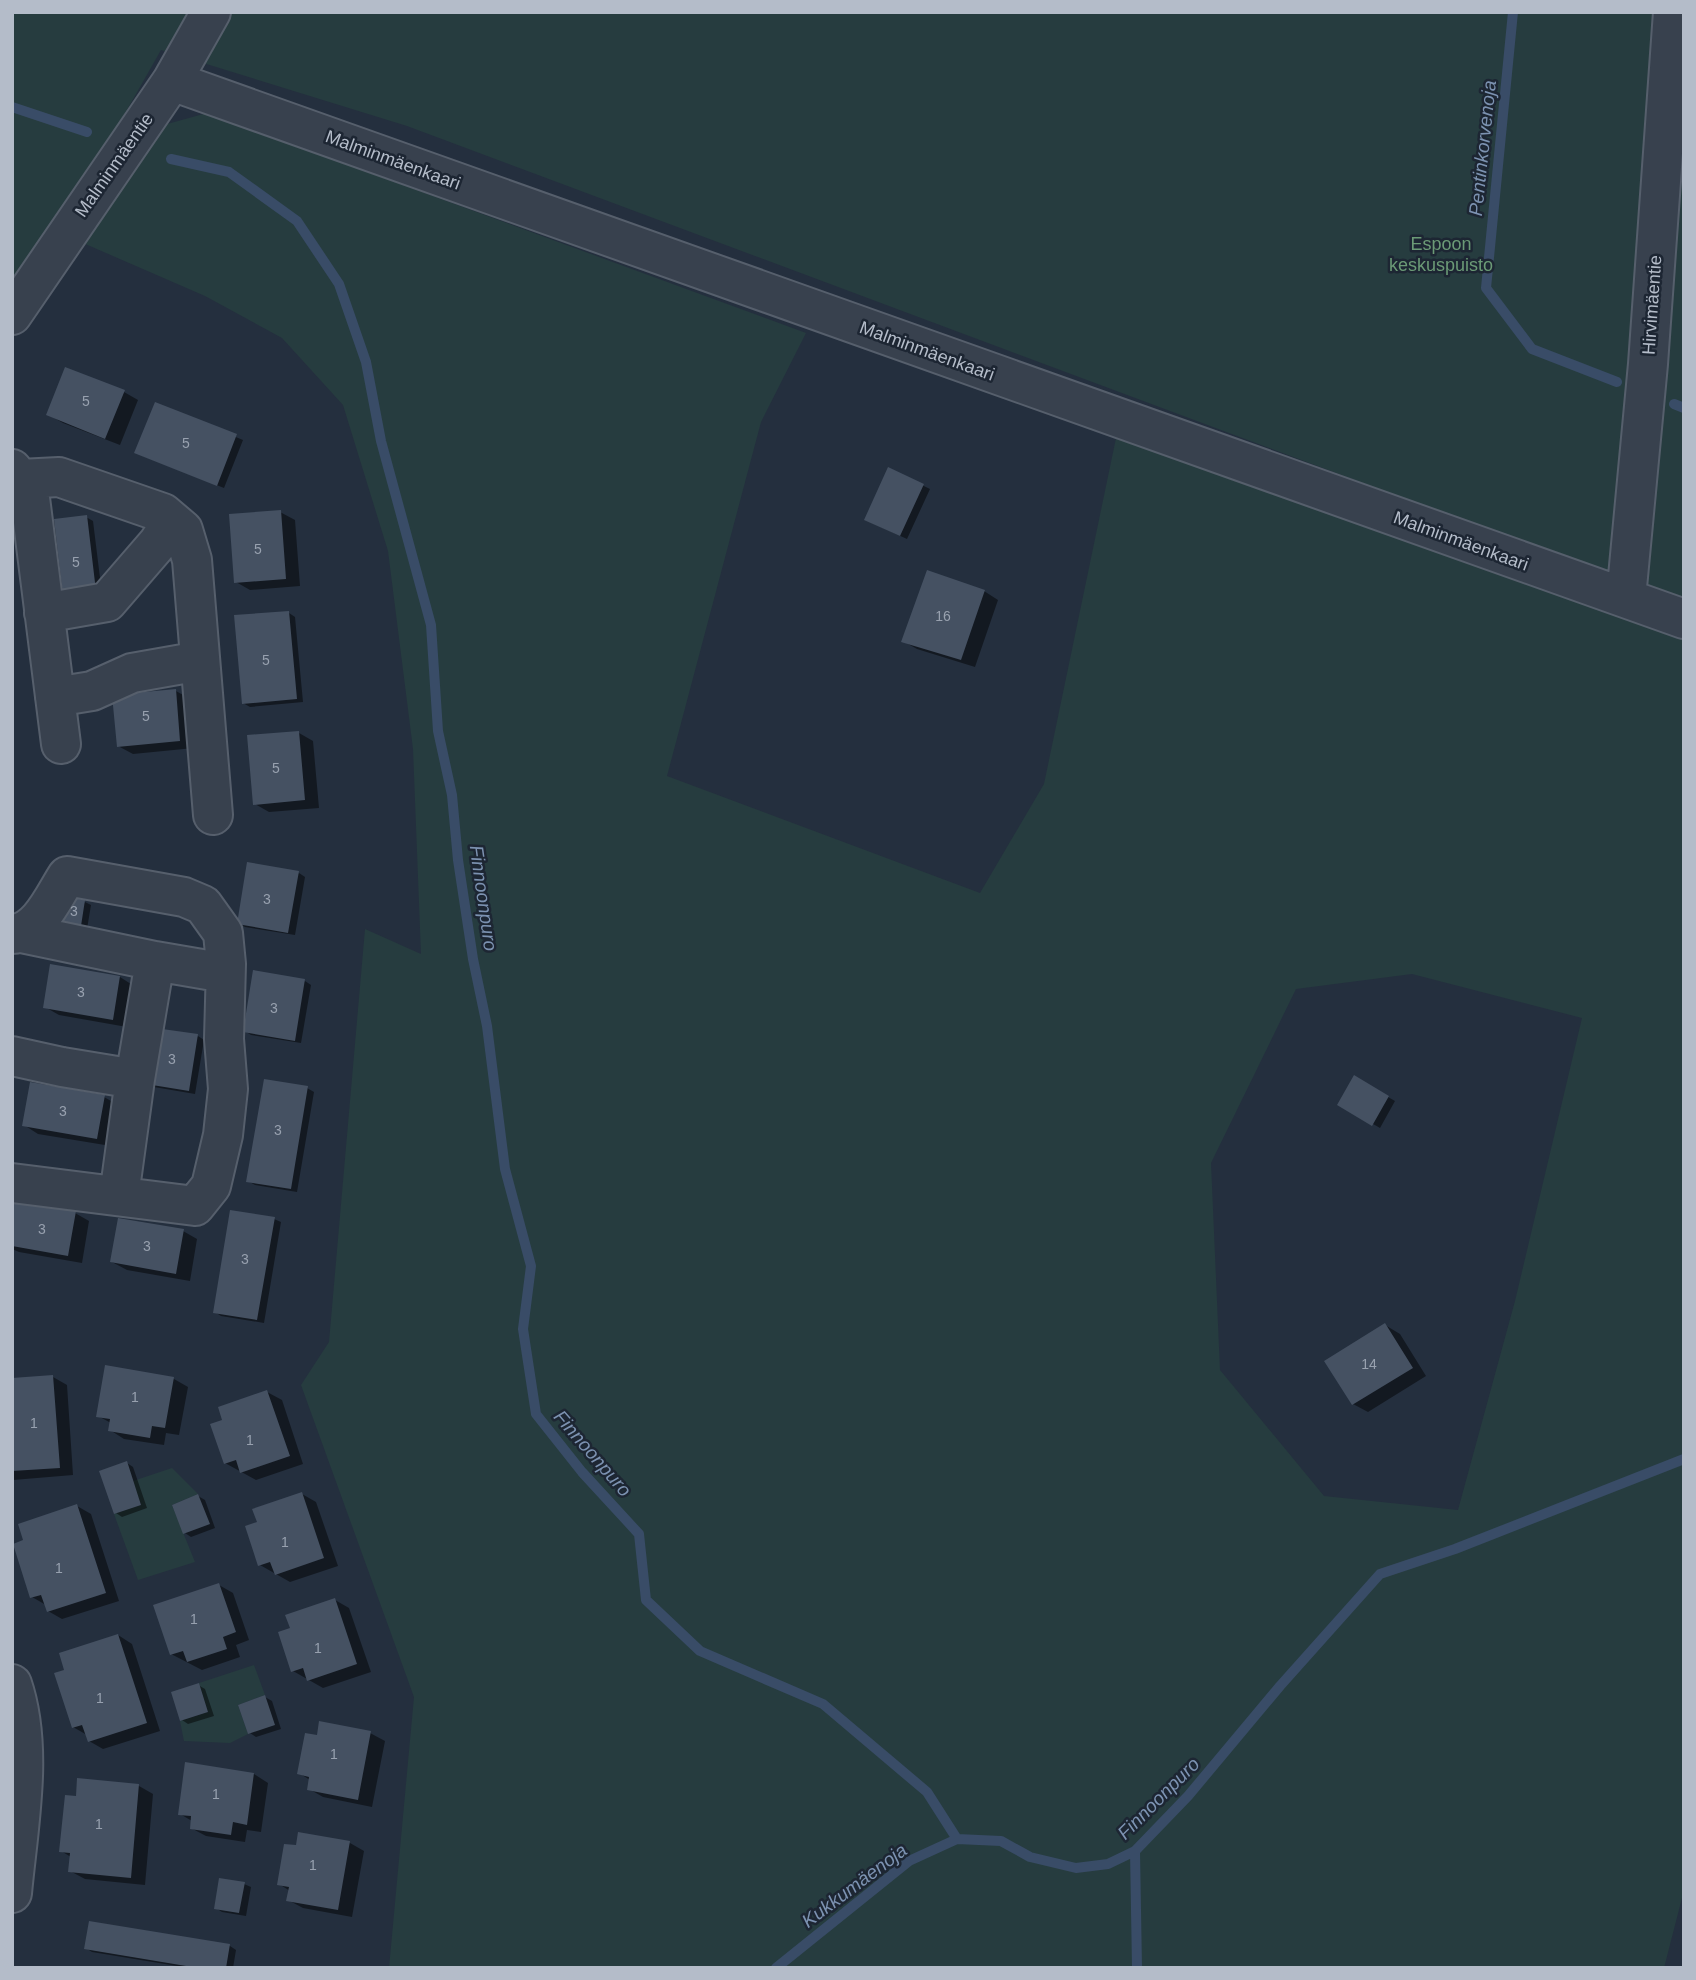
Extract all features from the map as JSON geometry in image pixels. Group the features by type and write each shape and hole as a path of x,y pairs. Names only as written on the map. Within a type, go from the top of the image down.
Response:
{"street":[{"name":"Malminmäentie","path":"12,315 172,81 211,12"},
{"name":"Hirvimäentie","path":"1626,598 1648,364 1673,12"},
{"name":"Malminmäenkaari","path":"172,81 1684,619"},
{"path":"16,474 59,477 163,513 183,530 192,560 213,815"},
{"path":"16,474 29,490 61,744"},
{"path":"44,613 107,603 158,543 172,521"},
{"path":"55,697 92,691 132,673 200,661"},
{"path":"12,1183 195,1206 211,1186 223,1135 228,1089 224,1039 223,933 203,905 184,897 67,877 38,921 16,934"},
{"path":"16,934 225,973"},
{"path":"119,1196 155,961"},
{"path":"12,1056 135,1079"},
{"path":"12,1684 16,1695 23,1754 12,1893"}],"green space":[{"name":"Espoon keskuspuisto","path":"12,12 1684,12 1684,603 407,126 161,50 12,312"},
{"path":"207,113 806,333 761,422 667,776 980,893 1044,784 1116,438 1621,610 1684,634 1684,1890 1664,1968 389,1968 414,1697 301,1385 329,1342 365,929 421,954 413,749 388,551 343,405 282,338 205,296 83,243 160,126","holes":["1412,974 1582,1018 1515,1301 1458,1510 1324,1496 1220,1370 1211,1163 1296,989"]},
{"path":"172,1468 198,1494 172,1505 195,1562 138,1580 114,1514 141,1505 133,1481"},
{"path":"254,1665 265,1695 238,1705 248,1734 230,1743 184,1741 180,1721 208,1712 199,1683"}],"building":[{"path":"65,367 125,390 105,439 46,415"},
{"path":"155,402 237,434 217,486 134,453"},
{"path":"888,467 924,484 900,536 864,520"},
{"path":"281,510 286,579 234,583 229,514"},
{"path":"87,515 96,591 63,595 54,519"},
{"path":"927,570 985,590 961,660 901,642"},
{"path":"289,611 297,699 242,704 234,615"},
{"path":"176,689 180,741 117,747 112,695"},
{"path":"299,731 305,800 253,805 247,735"},
{"path":"247,862 299,871 288,933 237,924"},
{"path":"67,897 85,900 81,926 62,923"},
{"path":"50,964 120,976 113,1020 43,1008"},
{"path":"253,970 305,979 295,1041 243,1032"},
{"path":"155,1028 198,1034 189,1091 146,1084"},
{"path":"1354,1075 1389,1096 1372,1126 1337,1105"},
{"path":"264,1079 308,1086 291,1189 246,1182"},
{"path":"30,1082 105,1095 97,1139 22,1126"},
{"path":"12,1201 76,1211 68,1256 12,1246"},
{"path":"230,1210 275,1217 257,1320 213,1313"},
{"path":"118,1218 184,1229 176,1274 110,1262"},
{"path":"1385,1323 1413,1368 1352,1405 1324,1361"},
{"path":"105,1365 174,1377 165,1428 152,1426 150,1438 108,1431 110,1419 96,1417"},
{"path":"53,1375 60,1468 12,1471 12,1378"},
{"path":"267,1390 290,1456 240,1473 236,1460 224,1464 210,1424 222,1420 218,1407"},
{"path":"127,1461 141,1505 114,1514 99,1471"},
{"path":"302,1492 324,1558 275,1575 270,1562 258,1566 245,1526 257,1522 252,1509"},
{"path":"198,1494 210,1524 183,1534 172,1505"},
{"path":"77,1504 106,1593 47,1612 41,1595 30,1598 13,1544 23,1540 18,1524"},
{"path":"219,1583 236,1632 223,1637 227,1649 187,1662 183,1651 170,1655 153,1605"},
{"path":"335,1598 357,1664 307,1681 303,1668 291,1672 278,1632 290,1628 285,1615"},
{"path":"118,1634 147,1723 88,1742 82,1725 72,1728 54,1673 64,1670 59,1653"},
{"path":"199,1683 208,1712 180,1721 171,1692"},
{"path":"265,1695 275,1725 248,1734 238,1705"},
{"path":"319,1721 371,1731 358,1800 307,1790 309,1777 297,1774 305,1733 317,1735"},
{"path":"185,1762 254,1773 247,1825 233,1822 231,1835 190,1829 191,1816 178,1815"},
{"path":"77,1778 139,1784 131,1878 68,1872 70,1853 59,1852 65,1795 76,1796"},
{"path":"298,1832 350,1841 338,1910 286,1901 289,1887 277,1885 284,1844 296,1845"},
{"path":"219,1878 245,1882 239,1913 214,1909"},
{"path":"89,1921 230,1944 226,1968 198,1968 84,1949"}],"waterway":[{"name":"Pentinkorvenoja","path":"1513,12 1486,288 1532,349 1617,382"},
{"name":"Finnoonpuro","path":"12,107 87,132"},
{"name":"Finnoonpuro","path":"171,159 229,172 297,221 339,284 366,362 381,441 431,625 438,731 452,795 458,860 473,959 487,1026 505,1169 531,1266 523,1329 536,1414 582,1472 639,1534 646,1600 700,1651 823,1704 927,1792 957,1839"},
{"name":"Pentinkorvenoja","path":"1674,404 1684,408"},
{"name":"Finnoonpuro","path":"776,1968 909,1861 957,1839 1001,1841 1030,1857 1076,1868 1108,1864 1135,1851 1188,1796 1280,1686 1380,1574 1455,1549 1684,1459"},
{"path":"1135,1851 1137,1968"}],"water label":[{"name":"Kukkumäenoja","path":"854,1885"}]}
